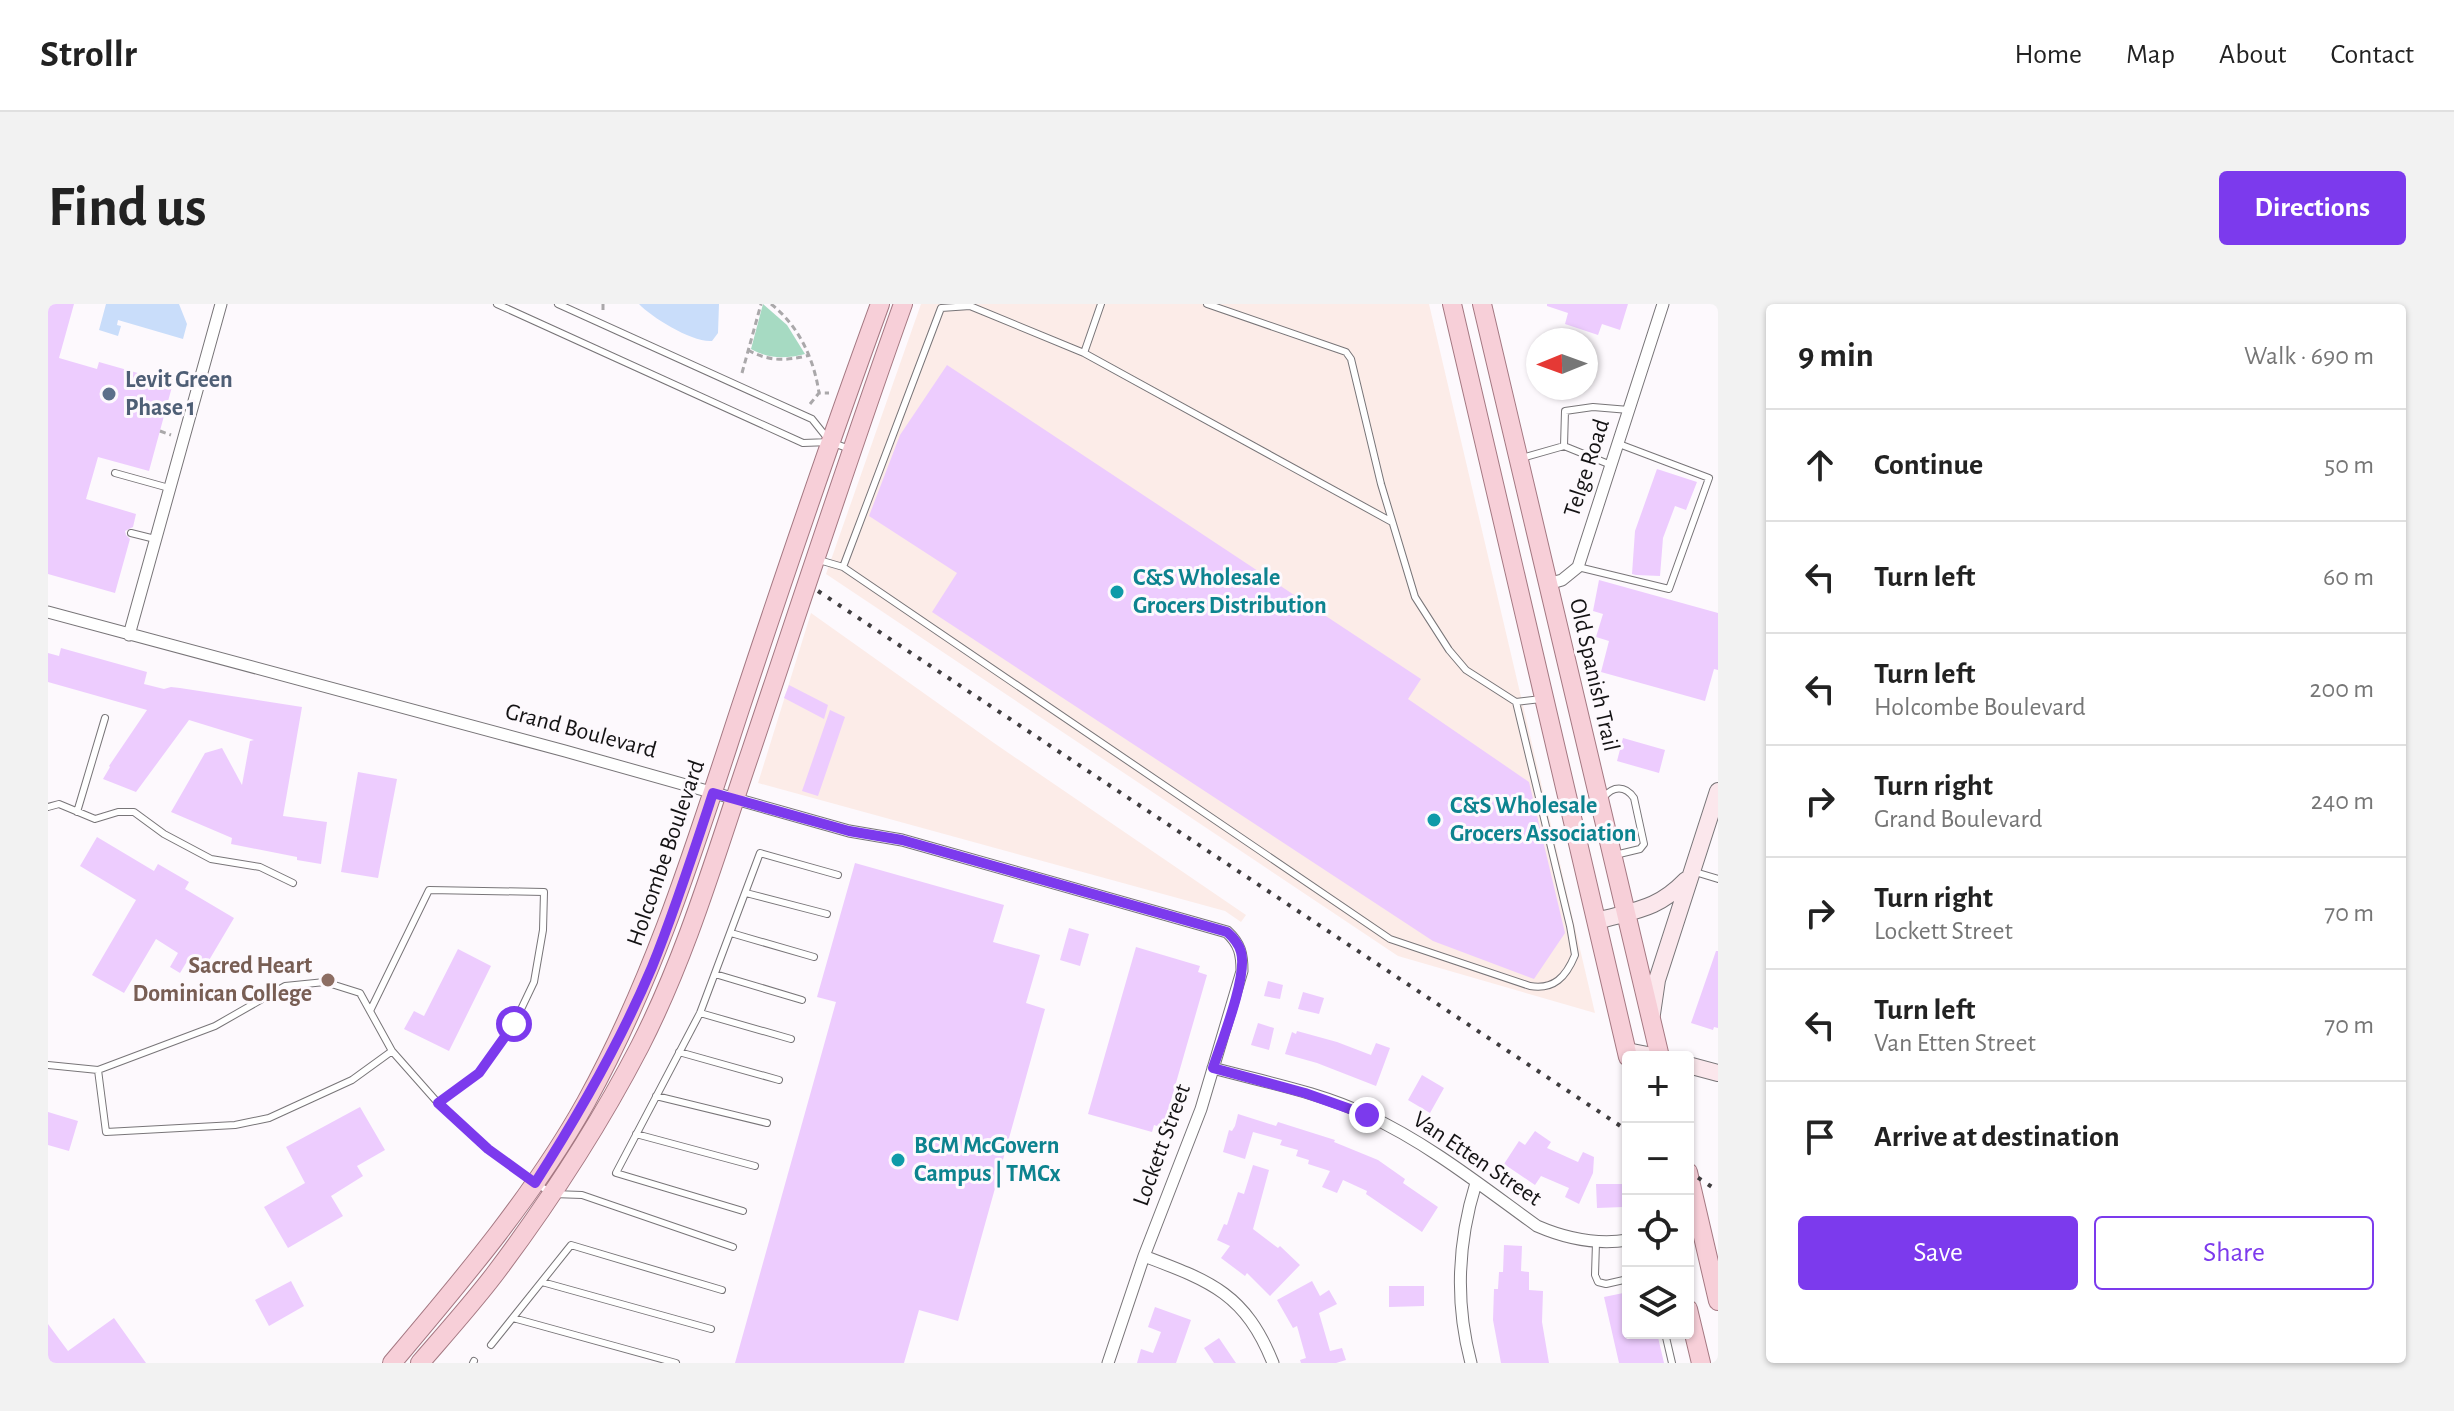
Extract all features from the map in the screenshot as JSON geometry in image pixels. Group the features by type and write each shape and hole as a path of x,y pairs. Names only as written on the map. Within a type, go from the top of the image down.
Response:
{"main road":[{"name":"Holcombe Boulevard","path":"392,1363 480,1258 535,1183 585,1103 629,1018 676,902 830,442 880,304"},
{"name":"Holcombe Boulevard","path":"420,1363 492,1278 553,1194 603,1116 642,1043 697,915 903,304"},
{"path":"1452,304 1627,1051"},
{"name":"Old Spanish Trail","path":"1482,304 1658,1051"},
{"path":"1489,461 1518,456"},
{"path":"1527,624 1555,617"},
{"path":"1571,808 1600,802"},
{"path":"1693,1195 1718,1301"},
{"path":"1694,1334 1701,1363"}],"street":[{"path":"129,635 221,304"},
{"name":"Telge Road","path":"1578,567 1663,304"},
{"path":"1548,584 1562,580 1578,567"},
{"name":"Grand Boulevard","path":"48,612 849,831 902,840 1198,923 1227,932 1236,940"},
{"path":"1652,1019 1657,980 1716,803"},
{"path":"1597,921 1651,906 1670,897 1691,874"},
{"name":"Lockett Street","path":"1108,1363 1144,1256 1201,1109 1242,971 1242,954 1236,940"},
{"path":"1694,1067 1718,1073"},
{"name":"Van Etten Street","path":"1213,1068 1305,1093 1367,1115 1411,1138 1537,1226 1558,1235 1596,1242 1622,1240"},
{"path":"1471,1363 1462,1313 1461,1274 1462,1240 1476,1183"},
{"path":"1144,1256 1191,1274 1221,1290 1245,1312 1262,1335 1273,1363"}],"lane":[{"path":"497,304 510,307 803,443 830,442 852,450"},
{"path":"558,304 812,419 830,442"},
{"path":"1084,353 1101,304"},
{"path":"1207,304 1346,352 1351,359 1392,522 1415,597 1449,650 1466,670 1516,702 1544,698"},
{"path":"843,567 941,308 970,306 1084,353 1392,522"},
{"path":"1564,446 1565,411 1593,407 1629,410"},
{"path":"1578,567 1669,589 1709,478 1618,443"},
{"path":"1518,456 1564,446 1611,465"},
{"path":"115,473 170,488"},
{"path":"131,533 156,539"},
{"path":"815,559 843,567 1390,939 1542,988 1561,980 1575,955 1516,702"},
{"path":"77,812 105,718"},
{"path":"1600,802 1616,788 1630,792 1643,835 1644,844 1640,849 1612,855"},
{"path":"48,807 59,804 95,819 118,812 134,812 164,834 211,859 260,867 293,883"},
{"path":"743,1211 616,1173 700,1013 760,853 838,875"},
{"path":"1691,874 1718,879"},
{"path":"370,1011 429,890 544,892 543,930 534,982 514,1024 479,1073 438,1103"},
{"path":"746,893 827,914"},
{"path":"731,933 814,957"},
{"path":"715,974 802,1000"},
{"path":"48,1065 98,1070 215,1026 285,986 325,982 360,993 392,1051 438,1103 488,1149 535,1183 553,1194 582,1195 733,1247"},
{"path":"700,1013 791,1039"},
{"path":"98,1070 106,1132 235,1125 269,1118 352,1080 392,1051"},
{"path":"679,1052 779,1080"},
{"path":"656,1096 767,1123"},
{"path":"636,1134 755,1166"},
{"path":"1596,1242 1595,1275 1598,1282 1606,1284 1622,1280"},
{"path":"491,1345 571,1245 722,1290"},
{"path":"542,1282 711,1329"},
{"path":"513,1318 676,1363"},
{"path":"1666,1339 1672,1363"}],"path":[{"path":"603,304 603,310"},
{"path":"742,373 761,304"},
{"path":"771,304 794,328 810,355 819,393"},
{"path":"748,350 775,360 810,355"},
{"path":"167,377 186,382"},
{"path":"819,393 834,393"},
{"path":"810,404 819,393"},
{"path":"158,408 177,414"},
{"path":"160,431 171,435"}],"shaded area":[{"path":"921,304 1429,304 1595,1013 1398,956 826,574"},
{"path":"811,613 994,743 1246,915 1241,922 1225,911 758,783"}],"green space":[{"path":"763,304 787,325 805,354 777,357 751,349"}],"water":[{"path":"106,304 179,304 187,324 183,339 118,320 117,325 121,326 118,336 99,330"},
{"path":"639,304 719,304 718,333 712,341 694,338 662,322"}],"building":[{"name":"Levit Green Phase 1","path":"48,304 74,304 59,358 97,369 99,362 173,383 149,471 98,457 86,499 136,514 133,527 125,531 130,539 115,593 48,574"},
{"path":"1628,304 1620,330 1602,324 1598,335 1598,328 1577,328 1565,324 1568,313 1547,306"},
{"name":"C&S Wholesale Grocers Distribution","path":"947,365 1421,679 1408,699 1529,782 1565,933 1534,979 1433,941 932,612 957,573 869,516 900,435"},
{"path":"1657,469 1697,482 1686,510 1675,506 1663,538 1660,576 1636,575 1632,574 1635,531"},
{"path":"1599,580 1718,613 1718,670 1714,669 1705,701 1601,672 1609,641 1596,637 1603,614 1593,611"},
{"path":"61,648 147,672 144,684 164,689 180,688 302,707 283,816 327,822 321,864 231,844 232,838 171,812 205,753 222,748 242,785 250,741 254,740 189,720 136,792 103,779 147,710 48,682 48,653 59,656"},
{"path":"789,685 828,705 824,719 784,698"},
{"path":"830,710 845,717 818,796 802,791"},
{"path":"1623,738 1665,750 1659,773 1617,761"},
{"path":"358,772 397,779 378,878 341,872"},
{"path":"97,837 154,871 158,864 189,882 185,889 234,918 205,967 189,958 180,973 170,967 178,953 156,939 124,993 92,975 136,900 80,866"},
{"name":"BCM McGovern Campus | TMCx","path":"855,863 1004,905 993,942 1040,955 1026,1003 1045,1009 958,1321 919,1310 904,1363 735,1363 836,1002 817,997"},
{"path":"1069,928 1089,934 1080,966 1060,960"},
{"path":"1136,947 1200,966 1198,972 1207,975 1163,1128 1154,1125 1152,1132 1088,1114"},
{"path":"458,949 491,966 449,1051 404,1029 414,1011 424,1016"},
{"path":"1716,951 1718,1028 1714,1027 1713,1030 1691,1023"},
{"path":"1268,981 1283,985 1280,999 1264,996"},
{"path":"1303,992 1324,998 1319,1014 1298,1009"},
{"path":"1258,1023 1274,1028 1269,1050 1251,1045"},
{"path":"1297,1031 1371,1055 1376,1043 1390,1048 1376,1086 1285,1054 1292,1032 1296,1034"},
{"path":"1422,1075 1444,1088 1430,1113 1408,1100"},
{"path":"360,1107 385,1150 357,1166 363,1176 331,1196 343,1216 288,1248 264,1207 305,1183 286,1147"},
{"path":"48,1112 78,1121 69,1151 48,1145"},
{"path":"1238,1114 1276,1126 1278,1122 1335,1140 1378,1160 1405,1179 1403,1183 1438,1207 1422,1232 1366,1194 1367,1191 1343,1180 1337,1193 1322,1187 1330,1171 1308,1164 1309,1160 1296,1156 1298,1150 1280,1145 1282,1140 1253,1132 1245,1159 1223,1152 1229,1130 1232,1131 1235,1126"},
{"path":"1535,1131 1551,1142 1547,1148 1578,1162 1583,1152 1594,1157 1593,1173 1579,1204 1565,1197 1569,1188 1541,1176 1535,1185 1504,1164 1519,1141 1525,1145"},
{"path":"1253,1165 1269,1170 1253,1229 1278,1248 1280,1246 1300,1265 1270,1296 1247,1273 1245,1276 1221,1258 1230,1246 1217,1240 1224,1224 1227,1225 1238,1192 1244,1194"},
{"path":"1596,1184 1622,1184 1622,1207 1597,1208"},
{"path":"1504,1245 1522,1246 1521,1271 1529,1272 1529,1290 1543,1291 1542,1322 1549,1363 1501,1363 1493,1320 1494,1289 1498,1289 1499,1272 1503,1272"},
{"path":"291,1281 304,1306 269,1326 255,1300"},
{"path":"1312,1281 1320,1296 1329,1290 1337,1304 1319,1313 1330,1351 1342,1348 1346,1360 1301,1363 1300,1360 1306,1358 1297,1326 1293,1328 1277,1300"},
{"path":"1389,1286 1424,1286 1424,1306 1389,1307"},
{"path":"1622,1293 1622,1339 1658,1339 1664,1363 1619,1363 1604,1297"},
{"path":"1155,1307 1191,1320 1176,1363 1137,1363 1141,1349 1153,1353 1161,1332 1148,1327"},
{"path":"114,1318 146,1363 48,1363 48,1324 68,1351"},
{"path":"1219,1338 1236,1363 1214,1363 1204,1348"}],"railway":[{"path":"818,591 1622,1127"},
{"path":"1694,1175 1718,1191"}],"place":[{"name":"Levit Green Phase 1","path":"109,394"},
{"name":"C&S Wholesale Grocers Distribution","path":"1117,592"},
{"name":"C&S Wholesale Grocers Association","path":"1434,820"},
{"name":"Sacred Heart Dominican College","path":"328,980"},
{"name":"BCM McGovern Campus | TMCx","path":"898,1160"}],"route":[{"path":"514,1024 479,1073 438,1103 488,1149 535,1183 585,1103 652,967 713,793 849,831 902,840 1227,932 1236,940 1242,954 1242,971 1213,1068 1305,1093 1367,1115"}]}
